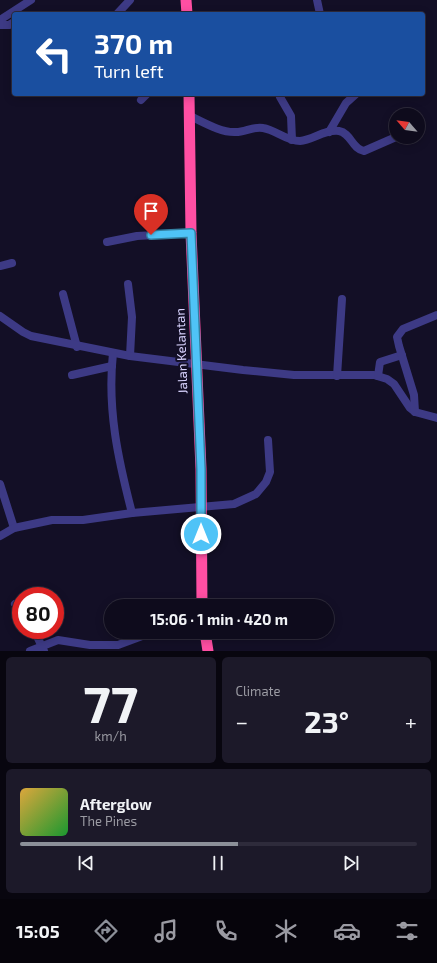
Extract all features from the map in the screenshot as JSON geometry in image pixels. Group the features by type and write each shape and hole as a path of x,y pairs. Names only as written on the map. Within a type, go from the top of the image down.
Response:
{"highway":[{"path":"186,0 187,12"},
{"name":"Jalan Kelantan","path":"189,96 191,233 201,507 202,599"},
{"path":"206,639 208,651"}],"street":[{"path":"118,12 130,0"},
{"path":"316,0 319,12"},
{"path":"13,12 24,5"},
{"path":"0,20 12,12"},
{"path":"0,25 9,25 12,23"},
{"path":"329,132 346,103 354,96"},
{"path":"280,97 291,116 292,140"},
{"path":"190,116 230,132 242,132 262,127 292,140 302,140 329,132 345,133 355,146 364,151 389,140"},
{"path":"107,242 137,236 191,233"},
{"path":"0,266 12,263"},
{"path":"128,284 132,312 130,356"},
{"path":"63,294 77,347"},
{"path":"337,376 342,299"},
{"path":"0,316 27,335 77,347 130,356 272,374 378,376 394,384 410,408 415,412 437,418"},
{"path":"415,412 414,395 398,341 400,331 434,316"},
{"path":"113,353 111,404 114,440 132,513"},
{"path":"378,376 380,362 402,355"},
{"path":"72,375 112,366"},
{"path":"0,536 14,528 52,520 83,520 132,513 234,504 252,497 262,488 270,472 268,440"},
{"path":"0,484 14,528"},
{"path":"38,639 43,648"},
{"path":"30,651 43,648 58,640 90,645 118,645 134,639"}],"route":[{"path":"151,235 191,233 201,469 201,534"}]}
